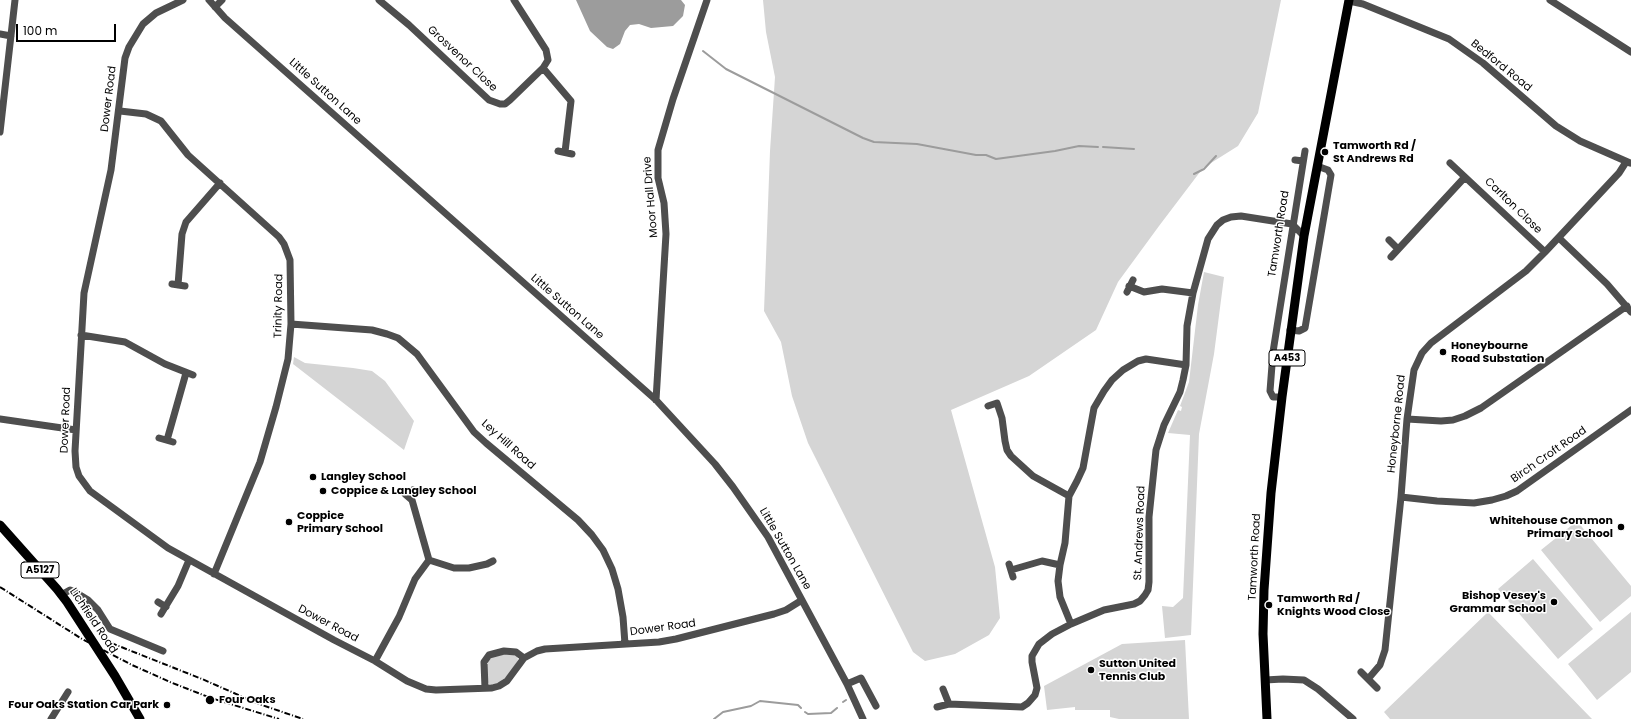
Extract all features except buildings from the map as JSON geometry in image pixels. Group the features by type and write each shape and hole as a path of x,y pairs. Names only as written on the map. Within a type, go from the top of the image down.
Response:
{"main road":[{"name":"Tamworth Road","path":"1267,719 1264,590 1271,493 1290,330 1304,236 1349,1"},
{"name":"Lichfield Road","path":"0,525 61,595 78,618 140,719"}],"street":[{"path":"0,132 15,0"},
{"name":"Dower Road","path":"183,0 156,13 143,24 136,33 129,47 126,58 112,170 84,293 75,451 76,467 79,476 90,491 168,548 334,640 375,661 407,681 426,689 485,688 499,686 507,681 524,658 536,651 545,649 670,640 713,631 774,614 786,610 802,600"},
{"name":"Little Sutton Lane","path":"209,0 225,18 656,400 733,487 768,538 847,684 863,719"},
{"path":"215,7 222,0"},
{"name":"Grosvenor Close","path":"380,0 409,24 489,100 494,103 504,104 510,100 543,68"},
{"path":"514,0 546,50 548,60 543,68 571,100 565,152"},
{"name":"Moor Hall Drive","path":"656,400 666,234 664,203 658,178 658,150 672,99 708,0"},
{"path":"1550,0 1631,52"},
{"name":"Bedford Road","path":"1349,1 1363,4 1449,39 1483,62 1556,126 1580,141 1629,162"},
{"path":"0,34 11,36"},
{"name":"Trinity Road","path":"120,111 146,114 161,121 188,155 272,230 284,244 290,260 292,324 288,359 269,434 260,462 214,574"},
{"name":"Tamworth Road","path":"1282,397 1273,396 1270,391 1279,310 1305,151"},
{"path":"1295,160 1303,161"},
{"name":"Honeyborne Road","path":"1368,679 1380,665 1385,650 1401,497 1407,419 1414,370 1422,353 1431,343 1526,271 1559,238 1629,162"},
{"name":"Carlton Close","path":"1450,163 1545,252"},
{"path":"1290,330 1299,331 1305,328 1330,183 1330,172 1317,166"},
{"path":"1391,257 1465,176"},
{"path":"178,285 182,234 186,222 220,183"},
{"name":"St. Andrews Road","path":"937,707 949,704 1022,707 1035,695 1037,688 1032,656 1039,644 1052,634 1071,624 1104,610 1134,604 1140,600 1148,590 1150,572 1149,517 1156,450 1164,425 1180,392 1186,365 1188,326 1193,293 1208,239 1217,225 1223,220 1231,217 1241,216 1292,224"},
{"path":"1304,236 1292,224 1308,216"},
{"path":"1407,419 1441,421 1453,420 1465,416 1481,408 1629,309 1607,284 1559,238"},
{"path":"1389,240 1398,249"},
{"path":"1129,286 1144,292 1162,289 1193,293"},
{"name":"Ley Hill Road","path":"292,324 372,330 398,338 417,354 474,432 578,520 603,550 618,588 623,617 625,644"},
{"path":"81,335 125,342 164,364 189,374 170,441 159,438"},
{"path":"1071,624 1060,597 1058,581 1066,535 1069,496 1083,468 1094,408 1112,380 1123,370 1138,361 1146,359 1186,365"},
{"path":"988,406 997,403 1002,418 1004,441 1011,456 1032,476 1069,496"},
{"name":"Birch Croft Road","path":"1401,497 1474,503 1506,496 1517,491 1631,410"},
{"path":"0,419 76,430"},
{"path":"413,490 407,496 412,500 429,560"},
{"path":"161,614 178,586 189,560"},
{"path":"429,560 454,568 469,568 490,565"},
{"path":"375,661 399,617 415,579 429,560"},
{"path":"1011,570 1042,561 1060,565"},
{"path":"61,595 70,590 75,592 88,600 98,610 110,629 163,651"},
{"path":"158,602 166,607"},
{"path":"485,688 484,662 489,655 504,651 516,652 524,658"},
{"path":"1361,672 1377,688"},
{"path":"847,684 861,678 876,706"},
{"path":"1265,680 1304,680 1318,689 1353,719"},
{"path":"943,689 949,704"},
{"path":"51,719 68,692"}],"shaded area":[{"path":"576,0 681,0 685,5 683,16 673,26 651,28 639,24 630,25 625,31 620,44 613,49 607,47 590,31"},
{"path":"763,0 1281,0 1258,113 1238,146 1203,168 1159,226 1118,282 1096,330 1029,376 951,410 995,567 1000,618 989,635 955,654 925,661 913,652 808,443 792,396 781,342 764,311 770,151 775,77 766,32"},
{"path":"1204,272 1224,277 1214,354 1199,434 1191,635 1165,638 1162,606 1173,607 1183,598 1190,435 1168,433 1178,410 1181,411 1182,407 1180,406 1189,382 1198,305"},
{"path":"294,357 305,363 372,371 385,381 414,421 404,450 293,364"},
{"path":"1577,521 1631,586 1631,596 1600,622 1541,550"},
{"path":"1533,559 1593,629 1558,659 1498,589"},
{"path":"1488,612 1592,719 1390,719 1384,712"},
{"path":"1631,612 1631,672 1597,700 1568,664"},
{"path":"1185,640 1189,719 1119,719 1110,717 1110,710 1075,710 1075,707 1047,710 1044,686 1122,644"},
{"path":"513,653 517,656 518,660 509,675 499,682 489,684 487,681 486,668 489,658 492,656"}],"waterway":[{"path":"703,51 726,69 863,138 874,142 917,144 976,155 986,155 996,159 1055,151 1079,146 1098,147"},
{"path":"1103,147 1134,149"},
{"path":"1194,174 1204,169 1216,156"},
{"path":"714,719 723,712 751,706 760,701 798,705 801,708"},
{"path":"805,712 808,714 831,713 837,708"}],"railway":[{"path":"0,587 82,639 132,665 211,698 279,719"},
{"path":"111,643 202,679 259,704 303,719"}],"place":[{"name":"Tamworth Rd / St Andrews Rd","path":"1325,152"},
{"name":"Honeybourne Road Substation","path":"1443,352"},
{"name":"Langley School","path":"313,477"},
{"name":"Coppice & Langley School","path":"323,491"},
{"name":"Coppice Primary School","path":"289,522"},
{"name":"Whitehouse Common Primary School","path":"1621,527"},
{"name":"Bishop Vesey's Grammar School","path":"1554,602"},
{"name":"Tamworth Rd / Knights Wood Close","path":"1269,605"},
{"name":"Sutton United Tennis Club","path":"1091,670"},
{"name":"Four Oaks","path":"210,700"},
{"name":"Four Oaks Station Car Park","path":"167,705"}]}
